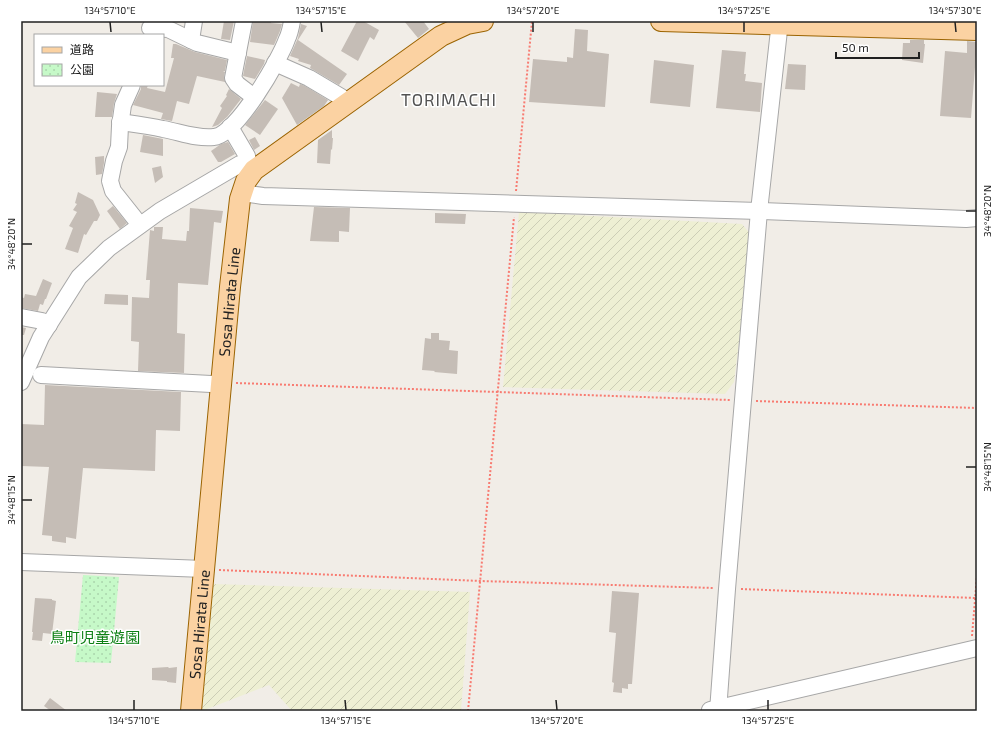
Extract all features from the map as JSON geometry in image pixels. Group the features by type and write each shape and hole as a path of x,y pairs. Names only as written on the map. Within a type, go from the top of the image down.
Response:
{"main road":[{"path":"661,21 780,22 977,30"},
{"name":"Sosa Hirata Line","path":"191,711 230,287 240,200 246,181 252,169 347,105 441,36 472,22"}],"street":[{"path":"191,40 194,21"},
{"path":"244,21 233,78 236,84 254,97"},
{"path":"120,122 163,129 196,137 216,138 238,120 270,73 288,38 292,21"},
{"path":"780,22 760,211 715,710 974,649"},
{"path":"150,28 168,29 197,43 238,53"},
{"path":"275,63 309,78 341,97 347,105"},
{"path":"132,86 123,106 118,147 110,181 113,191 140,225"},
{"path":"230,127 247,156 252,169"},
{"path":"21,382 41,337 79,277 109,248 160,211 240,164 252,169"},
{"path":"242,193 263,196 760,211 966,219 977,218"},
{"path":"21,317 42,321 49,325"},
{"path":"41,375 211,384 221,382"},
{"path":"21,562 204,570"}],"path":[{"path":"468,711 532,21"},
{"path":"221,382 977,408"},
{"path":"204,570 975,598"},
{"path":"974,649 977,576"}],"green space":[{"path":"519,212 742,224 752,236 734,382 725,394 503,387"},
{"name":"鳥町児童遊園","path":"83,575 119,577 111,663 75,662"},
{"path":"212,584 470,592 461,711 292,711 269,685 202,711"}],"building":[{"path":"224,21 234,21 230,40 221,39"},
{"path":"253,21 271,21 271,23 282,24 274,45 250,42"},
{"path":"357,21 363,21 379,30 374,40 370,37 358,61 341,51"},
{"path":"404,21 423,21 429,29 418,38"},
{"path":"301,24 307,26 298,40 347,74 339,85 310,68 311,65 298,61 299,59 290,56 298,38"},
{"path":"575,29 588,30 587,51 609,54 605,107 529,102 533,59 567,62 567,57 573,58"},
{"path":"910,40 924,40 923,63 902,60 903,43 910,43"},
{"path":"967,41 977,42 971,118 940,116 945,51 967,53"},
{"path":"173,44 176,44 195,52 227,60 225,71 223,71 225,72 225,82 197,76 189,104 177,101 172,121 161,119 163,113 133,105 141,86 148,86 147,88 165,92 174,58 171,58"},
{"path":"722,50 746,52 744,74 746,74 745,81 762,83 760,112 716,108"},
{"path":"247,56 265,60 255,79 243,76"},
{"path":"654,60 694,65 690,107 650,103"},
{"path":"788,64 806,65 805,90 785,89"},
{"path":"291,83 299,87 300,84 305,86 328,100 324,106 297,125 282,98"},
{"path":"229,89 241,99 227,117 218,125 212,127 222,108 220,106 227,96 226,95"},
{"path":"97,92 117,94 112,117 95,117"},
{"path":"265,100 278,109 260,135 245,125"},
{"path":"332,130 333,138 330,164 317,163 318,140"},
{"path":"143,135 163,139 163,156 140,152"},
{"path":"255,137 260,146 254,150 249,140"},
{"path":"228,142 235,154 221,162 218,162 211,151 221,144"},
{"path":"104,156 102,174 96,175 95,157"},
{"path":"161,166 163,177 155,183 152,168"},
{"path":"78,192 93,200 100,215 97,221 94,221 86,235 84,234 78,253 65,249 73,228 69,226 77,212 73,210 77,204 75,203"},
{"path":"113,206 127,223 120,229 107,211"},
{"path":"314,207 350,208 349,232 339,231 339,242 310,241"},
{"path":"190,208 223,211 221,223 214,222 208,285 178,283 177,333 185,334 184,373 138,371 139,342 131,341 132,297 149,298 150,280 146,280 150,230 154,231 154,227 163,227 162,239 186,241 187,231 189,231"},
{"path":"435,213 466,214 465,224 435,223"},
{"path":"43,279 52,283 43,305 40,304 38,311 21,308 21,297 24,298 25,294 36,296"},
{"path":"105,294 128,295 128,305 104,304"},
{"path":"21,327 26,328 24,335 21,335"},
{"path":"431,333 439,333 439,340 450,341 449,350 458,351 457,374 422,370 425,338 431,339"},
{"path":"45,385 181,392 180,431 156,430 155,471 83,468 76,539 66,537 66,543 52,541 52,536 42,535 49,467 21,466 21,424 44,425"},
{"path":"612,591 639,593 632,684 628,684 628,689 622,688 622,693 613,692 614,683 612,682 616,633 609,632"},
{"path":"35,598 52,599 56,601 52,634 43,633 42,641 32,640"},
{"path":"177,667 176,683 152,680 152,668"},
{"path":"50,698 67,711 51,711 44,706"}],"district":[{"name":"TORIMACHI","path":"449,99"}]}
